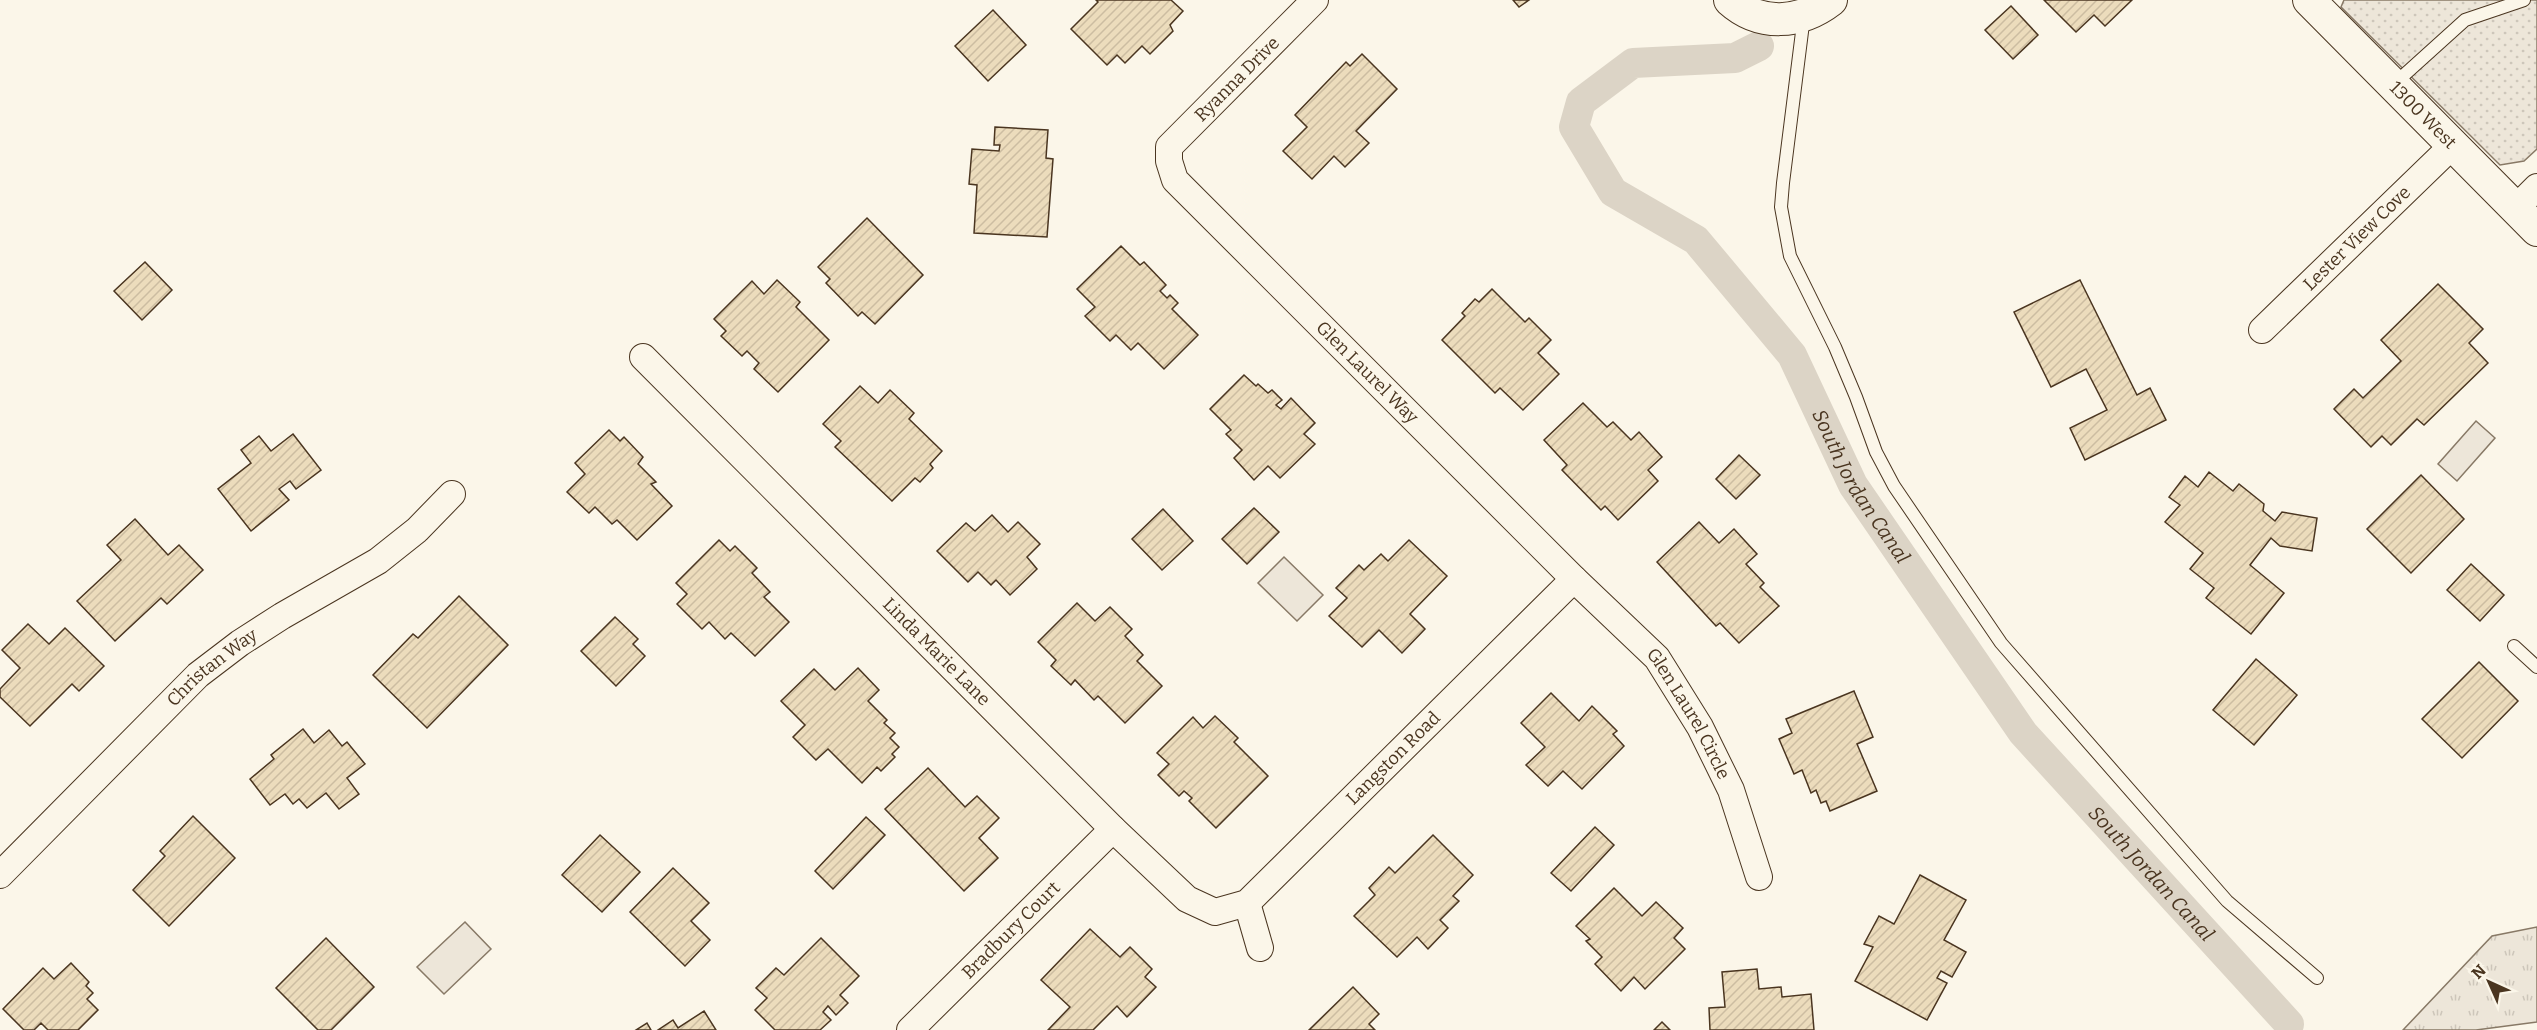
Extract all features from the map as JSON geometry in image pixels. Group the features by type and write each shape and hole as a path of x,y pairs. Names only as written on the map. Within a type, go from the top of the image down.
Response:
{"street":[{"name":"Ryanna Drive","path":"1169,161 1169,147 1315,0"},
{"path":"1730,0 1743,10 1768,19 1796,18 1804,8 1831,0"},
{"name":"1300 West","path":"2309,0 2537,230"},
{"name":"Lester View Cove","path":"2262,330 2452,146"},
{"name":"Glen Laurel Way","path":"1169,161 1175,180 1190,197 1574,579"},
{"path":"2515,209 2537,187"},
{"name":"Linda Marie Lane","path":"643,357 1113,830 1187,899 1215,912 1247,903"},
{"name":"Christan Way","path":"0,875 198,675 240,643 282,616 378,561 417,530 452,494"},
{"name":"Glen Laurel Circle","path":"1574,579 1657,658 1700,727 1731,790 1759,877"},
{"name":"Langston Road","path":"1247,903 1574,579"},
{"name":"Bradbury Court","path":"910,1030 1113,830"},
{"path":"1247,903 1260,948"}],"lane":[{"path":"2392,86 2465,20 2524,0"},
{"path":"1804,8 1783,183 1781,207 1784,232 1793,263 1835,347 1884,469 2001,643 2227,901 2318,978"},
{"path":"2514,646 2537,667"}],"green space":[{"path":"2344,0 2537,0 2537,149 2524,161 2500,165 2341,7"},
{"path":"2476,421 2495,438 2457,481 2438,464"},
{"path":"1284,557 1323,595 1297,621 1258,583"},
{"path":"465,922 491,949 444,994 417,967"},
{"path":"2537,927 2537,1022 2476,1030 2403,1030 2492,936"}],"building":[{"path":"1096,0 1171,0 1183,11 1170,25 1173,31 1150,54 1142,46 1125,63 1117,55 1107,65 1071,29 1098,2"},
{"path":"1513,0 1529,0 1519,7"},
{"path":"2044,0 2132,0 2105,26 2094,15 2076,32"},
{"path":"2011,6 2038,35 2013,59 1985,30"},
{"path":"993,10 1026,45 988,81 955,46"},
{"path":"1362,54 1397,89 1356,131 1369,143 1345,167 1334,156 1312,179 1283,151 1307,127 1295,115 1346,62 1350,66"},
{"path":"995,127 1048,130 1046,158 1053,159 1047,237 974,233 977,185 969,184 972,149 999,151 1000,145 994,145"},
{"path":"867,218 923,275 875,324 862,312 858,316 826,283 830,279 818,267"},
{"path":"1121,246 1140,265 1144,262 1166,285 1160,291 1167,298 1170,295 1178,303 1172,309 1198,335 1164,369 1138,343 1131,350 1116,335 1110,341 1085,316 1095,307 1077,289"},
{"path":"145,262 172,290 142,320 114,291"},
{"path":"777,280 800,302 796,307 829,340 778,392 754,369 759,363 747,351 742,356 721,336 726,331 714,319 752,281 764,294"},
{"path":"2080,280 2137,395 2150,388 2166,420 2085,460 2070,428 2107,410 2086,369 2051,387 2014,312"},
{"path":"2438,284 2483,329 2469,343 2488,363 2424,425 2417,419 2391,445 2382,436 2371,447 2334,409 2354,389 2363,398 2401,361 2381,340"},
{"path":"1492,289 1525,322 1529,318 1551,340 1538,353 1559,374 1523,410 1500,388 1495,393 1442,340 1465,316 1462,313 1475,299 1479,302"},
{"path":"1244,375 1268,393 1272,390 1282,400 1276,405 1281,409 1291,398 1315,423 1304,434 1315,444 1280,478 1268,466 1254,480 1234,458 1242,450 1226,434 1231,430 1210,409"},
{"path":"860,386 878,403 890,390 914,413 909,419 942,451 930,464 933,468 920,482 915,478 892,501 835,447 841,441 823,424"},
{"path":"1583,403 1607,427 1613,422 1631,440 1639,432 1662,457 1648,470 1658,481 1618,520 1605,506 1601,510 1562,470 1567,465 1544,440"},
{"path":"609,430 620,441 624,437 643,457 638,464 656,482 651,484 672,506 637,540 617,520 612,524 595,507 589,513 567,492 585,474 575,463"},
{"path":"293,434 321,470 296,489 290,481 279,489 289,500 251,531 218,489 251,463 241,450 259,436 271,451"},
{"path":"1739,455 1760,475 1736,499 1716,479"},
{"path":"2209,472 2233,491 2239,484 2264,504 2263,511 2275,521 2282,512 2317,518 2312,551 2280,546 2271,538 2250,565 2284,593 2251,634 2206,598 2214,588 2190,569 2203,553 2165,522 2180,505 2169,497 2185,476 2198,487"},
{"path":"2421,475 2464,519 2411,573 2367,529"},
{"path":"1254,508 1279,532 1247,564 1222,539"},
{"path":"1163,509 1193,541 1162,570 1132,539"},
{"path":"992,515 1008,532 1018,522 1040,544 1027,557 1037,569 1010,595 996,580 991,585 978,572 968,582 937,551 966,523 975,531"},
{"path":"135,519 168,555 179,545 203,570 167,604 161,598 115,641 77,601 121,560 107,545"},
{"path":"1699,522 1719,543 1734,529 1757,554 1746,564 1764,583 1760,587 1779,606 1739,643 1720,623 1716,626 1657,562"},
{"path":"719,540 730,551 735,546 757,568 752,573 770,592 764,597 789,622 755,656 731,633 725,639 709,622 702,629 677,604 687,594 676,583"},
{"path":"1409,540 1447,576 1410,614 1425,629 1402,653 1379,630 1362,647 1329,616 1347,598 1336,588 1359,565 1364,570 1381,554 1388,561"},
{"path":"2471,564 2504,595 2480,621 2447,590"},
{"path":"459,596 508,645 427,728 373,675 413,634 418,638"},
{"path":"1077,603 1095,621 1110,607 1132,629 1125,636 1143,655 1137,661 1162,686 1125,723 1098,696 1094,700 1075,680 1071,685 1051,666 1056,660 1038,642"},
{"path":"615,617 638,639 633,644 645,656 616,686 581,651"},
{"path":"28,624 49,644 65,628 104,666 79,691 72,684 30,726 0,697 0,689 20,668 2,650"},
{"path":"2256,659 2297,695 2254,745 2213,710"},
{"path":"2479,662 2518,701 2462,758 2422,719"},
{"path":"858,668 879,690 868,701 887,720 884,723 895,733 890,738 899,747 892,754 895,757 881,771 877,767 862,783 828,749 816,760 793,737 805,725 781,701 814,669 835,690"},
{"path":"1854,691 1873,737 1857,744 1877,791 1830,811 1826,801 1821,803 1816,790 1811,793 1802,770 1794,774 1779,739 1792,733 1786,719"},
{"path":"1551,693 1579,721 1592,706 1617,731 1613,734 1624,746 1582,789 1563,771 1548,786 1526,765 1545,747 1521,723"},
{"path":"1215,716 1238,738 1234,742 1268,776 1216,828 1189,801 1192,798 1184,791 1179,796 1158,775 1169,764 1157,753 1193,717 1203,728"},
{"path":"303,729 314,743 329,730 342,746 347,742 365,764 347,778 359,794 339,809 326,793 307,808 299,799 293,804 285,794 270,805 250,779 274,759 271,755"},
{"path":"928,768 965,807 977,796 999,818 979,838 998,858 964,891 885,809"},
{"path":"193,816 235,858 169,926 133,890 165,856 160,851"},
{"path":"866,817 885,835 833,889 815,871"},
{"path":"1595,827 1614,845 1571,891 1551,873"},
{"path":"600,835 640,872 602,912 562,875"},
{"path":"1433,835 1473,875 1453,896 1459,901 1440,920 1448,928 1428,949 1417,937 1397,957 1354,916 1375,895 1369,888 1389,867 1395,873"},
{"path":"673,868 709,903 691,921 710,940 685,966 630,912"},
{"path":"1920,875 1966,900 1944,940 1966,952 1952,977 1941,971 1937,978 1947,983 1927,1020 1855,981 1873,947 1864,944 1879,916 1894,924"},
{"path":"1614,888 1642,916 1656,902 1683,928 1674,938 1685,949 1645,989 1634,977 1621,991 1595,964 1602,957 1586,941 1590,939 1576,926"},
{"path":"1090,929 1120,957 1130,947 1152,969 1145,977 1156,987 1127,1017 1117,1006 1093,1030 1048,1030 1070,1007 1041,980"},
{"path":"326,938 374,987 331,1030 318,1030 276,988"},
{"path":"821,938 859,976 840,995 848,1003 836,1015 828,1006 823,1012 831,1020 820,1030 775,1030 755,1010 767,998 756,988 776,968 784,975"},
{"path":"71,963 89,982 86,986 93,993 87,999 98,1010 78,1030 48,1030 41,1023 34,1030 24,1030 3,1009 43,968 54,979"},
{"path":"1757,969 1759,989 1781,987 1782,997 1811,994 1814,1030 1710,1030 1709,1008 1725,1007 1722,972"},
{"path":"1353,987 1379,1014 1369,1024 1375,1030 1309,1030"},
{"path":"704,1011 716,1030 658,1030 673,1020 678,1028"},
{"path":"1662,1022 1670,1030 1654,1030"},
{"path":"647,1023 651,1030 636,1030"}],"waterway":[{"name":"South Jordan Canal","path":"1759,46 1735,58 1633,63 1581,102 1574,127 1613,192 1696,240 1792,355 1853,485 2023,733 2289,1024"}]}
